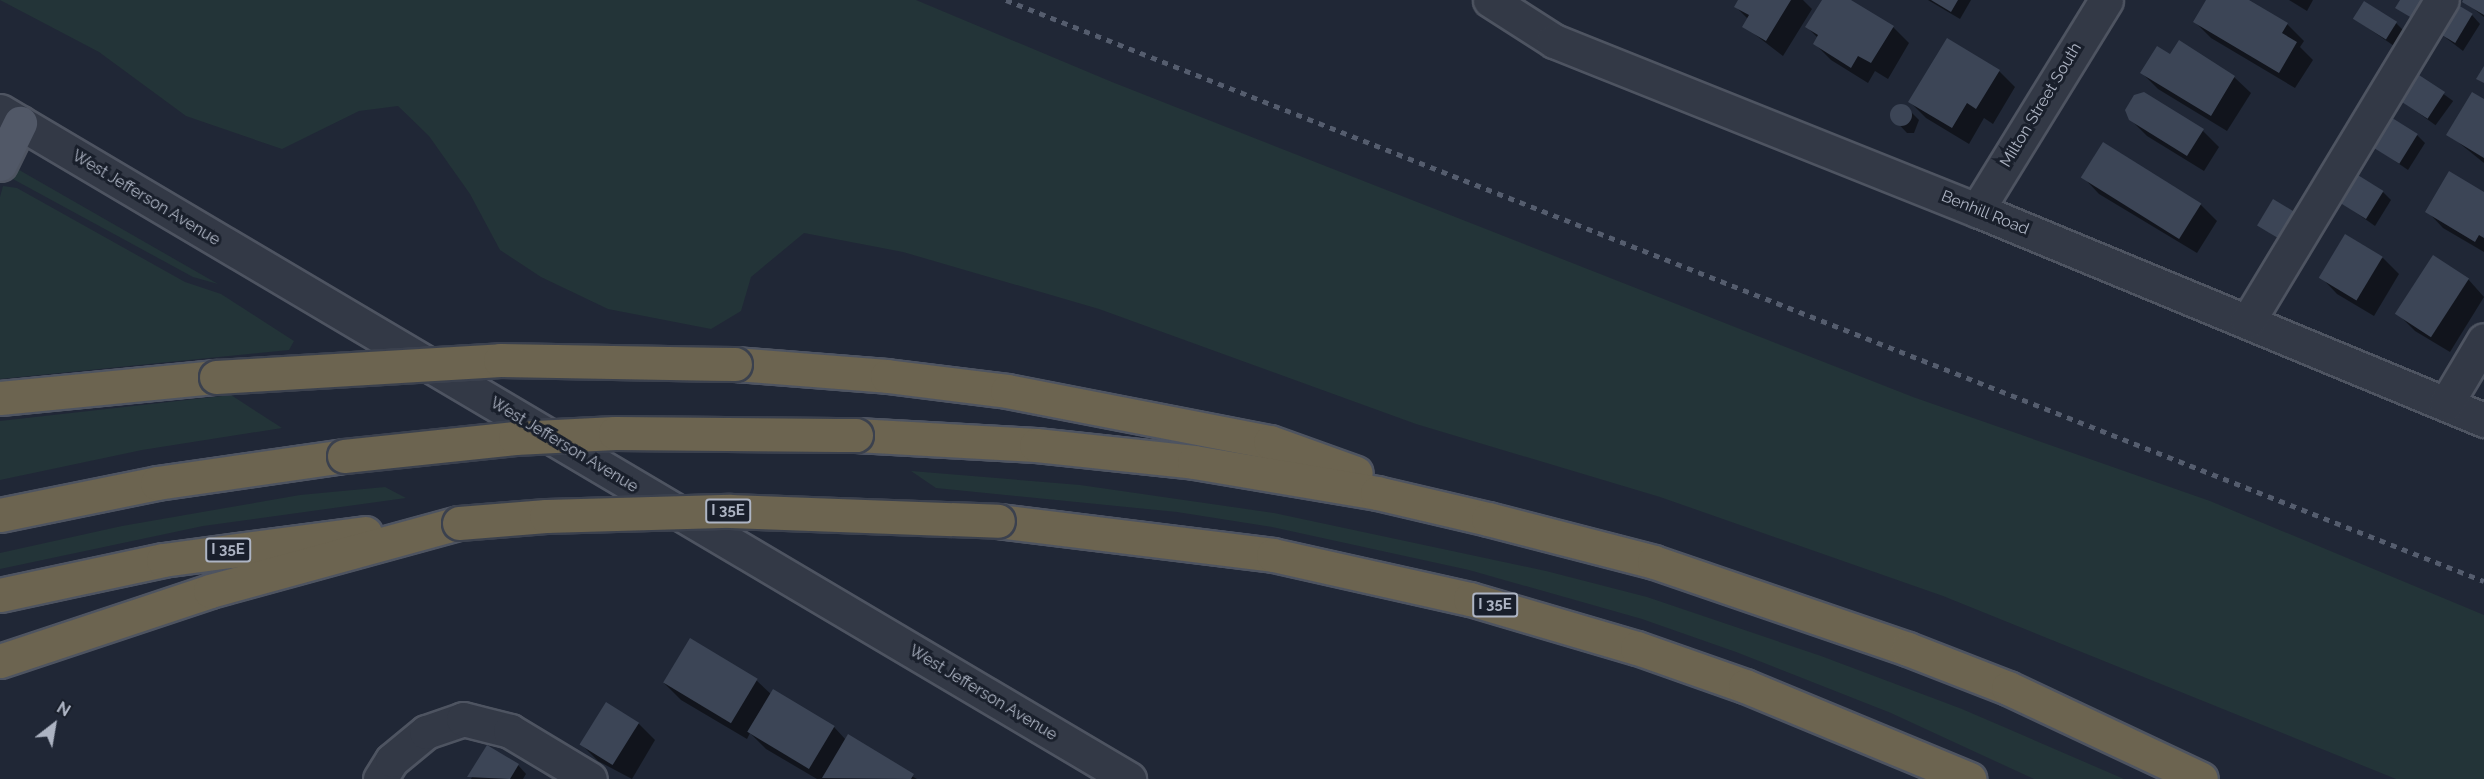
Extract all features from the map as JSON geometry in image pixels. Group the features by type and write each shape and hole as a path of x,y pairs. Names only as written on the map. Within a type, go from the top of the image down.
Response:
{"highway":[{"path":"0,398 216,377 500,360 735,364 887,376 1006,391 1270,442 1488,519"},
{"path":"0,515 157,483 344,456 515,438 615,433 856,435 1036,445 1194,462 1377,493 1654,562 1799,609 2008,688 2201,779"},
{"name":"I 35E","path":"0,595 163,560 284,542 546,516 730,511 998,521 1273,555 1470,599 1561,624 1745,686 1969,779"},
{"path":"0,661 210,591 459,523"}],"main road":[{"path":"0,164 10,117"}],"street":[{"name":"Benhill Road","path":"1490,0 1554,41 1977,210 2484,420"},
{"name":"Milton Street South","path":"1977,210 2106,0"},
{"path":"2248,321 2442,0"},
{"name":"West Jefferson Avenue","path":"10,117 1129,779"},
{"path":"2446,404 2484,340"},
{"path":"386,769 426,732 463,719 510,731 590,779"}],"shaded area":[{"path":"0,0 916,0 1112,82 1913,397 2210,501 2484,615 2484,779 2396,779 1943,596 1660,497 1416,424 1099,309 903,252 804,233 751,277 741,311 711,329 608,309 541,277 500,250 470,194 429,136 398,106 359,111 282,149 186,116 99,52"},
{"path":"0,159 218,284 193,277 0,172"},
{"path":"3,186 17,188 185,282 221,294 294,341 289,350 0,379 0,197"},
{"path":"231,395 282,428 142,450 0,480 0,421"},
{"path":"911,471 1080,485 1274,513 1546,571 1647,597 1821,656 1962,709 2124,779 2034,779 1891,713 1736,652 1642,619 1469,570 1272,527 1177,512 936,488"},
{"path":"385,487 406,498 203,526 0,569 0,553 122,526 300,495"}],"building":[{"path":"1738,0 1791,0 1766,41 1742,27 1749,15 1734,7"},
{"path":"1822,0 1851,0 1894,26 1871,63 1858,56 1851,68 1813,44 1818,35 1805,27"},
{"path":"1931,0 1958,0 1951,12"},
{"path":"2206,0 2249,0 2288,23 2282,33 2297,42 2279,73 2193,22"},
{"path":"2400,0 2429,0 2417,21 2395,8"},
{"path":"2463,0 2484,0 2484,15 2462,2"},
{"path":"2364,1 2397,22 2386,39 2353,19"},
{"path":"2453,2 2473,14 2455,43 2435,31"},
{"path":"1947,38 2000,70 1976,109 1967,103 1952,128 1908,102"},
{"path":"2179,40 2235,76 2211,116 2140,73 2157,46 2170,54"},
{"path":"2484,66 2484,83 2476,79"},
{"path":"2419,75 2445,92 2428,119 2402,102"},
{"path":"2144,92 2204,129 2187,156 2129,120 2125,110 2134,95"},
{"path":"2472,92 2484,99 2484,158 2446,135"},
{"path":"1901,104 1909,107 1912,115 1909,123 1901,126 1893,123 1890,115 1893,107"},
{"path":"2389,116 2418,134 2399,164 2370,146"},
{"path":"2103,142 2201,203 2179,239 2081,178"},
{"path":"2449,171 2484,192 2484,238 2479,235 2475,242 2425,212"},
{"path":"2353,172 2384,191 2366,219 2336,200"},
{"path":"2273,199 2298,214 2282,241 2257,226"},
{"path":"2345,234 2383,257 2356,300 2319,278"},
{"path":"2433,255 2469,278 2431,337 2395,314"},
{"path":"690,638 758,679 731,723 663,683"},
{"path":"773,689 835,726 809,769 747,732"},
{"path":"606,702 639,723 613,765 580,744"},
{"path":"848,734 914,774 911,779 822,778"},
{"path":"487,745 519,764 510,779 467,777"}],"railway":[{"path":"1006,0 2484,581"}]}
